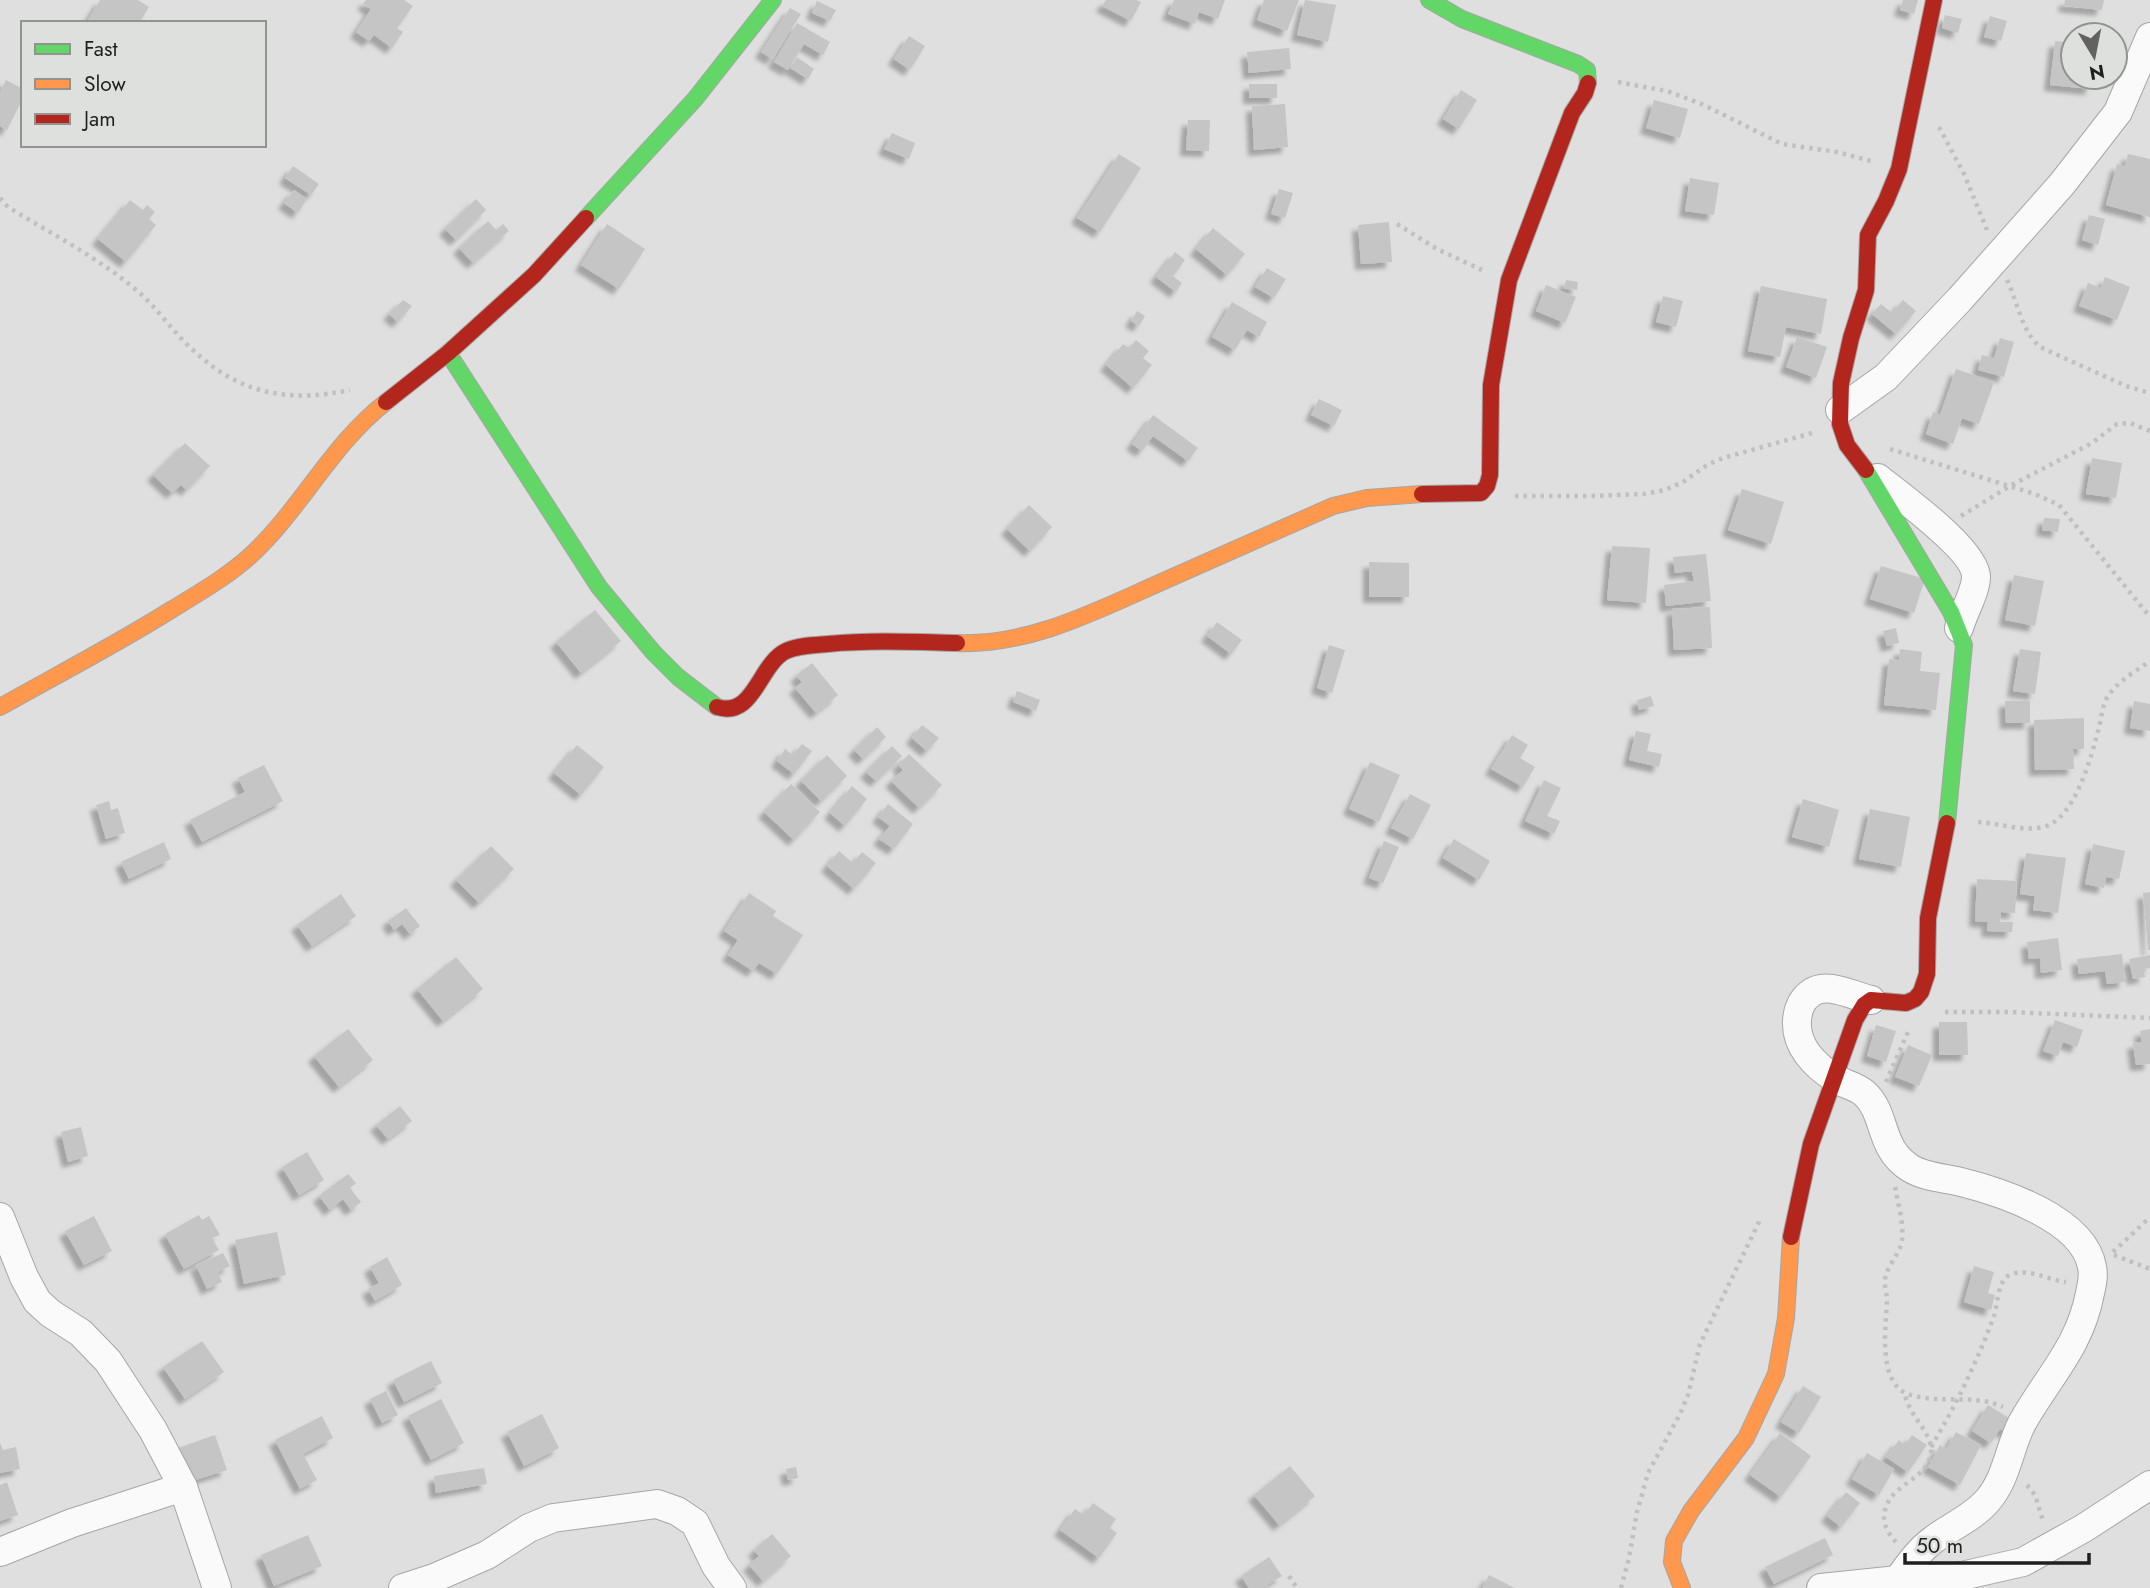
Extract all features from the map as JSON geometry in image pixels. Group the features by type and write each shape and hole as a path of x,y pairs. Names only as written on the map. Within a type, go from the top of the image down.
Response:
{"street":[{"path":"0,707 139,630 247,559 277,530 346,438 373,411 448,353 534,275 695,99 773,0"},
{"path":"448,353 599,587 653,652 678,677 719,708 731,709 741,705 771,663 785,651 802,646 873,640 980,644 1030,634 1080,618 1333,506 1367,498 1401,495 1481,493 1487,486 1490,475 1491,385 1510,280 1572,113 1585,93 1590,79 1587,70 1578,64 1462,19 1429,0"},
{"path":"1898,1580 1930,1542 1985,1503 1995,1491 2023,1423 2070,1350 2088,1304 2093,1278 2092,1265 2086,1250 2072,1233 2054,1219 1990,1190 1913,1171 1902,1163 1888,1146 1875,1108 1864,1093 1835,1079 1816,1064 1800,1043 1797,1029 1800,1005 1807,996 1823,988 1871,1000 1906,1003 1921,992 1927,974 1928,918 1946,829 1964,645 1959,628 1864,467 1847,444 1840,417 1841,383 1866,290 1868,235 1899,169 1934,0"},
{"path":"1840,417 1886,377 2062,184 2118,112 2150,37"},
{"path":"1864,467 1941,529 1969,557 1975,569 1974,587 1959,628"},
{"path":"1682,1588 1672,1566 1673,1543 1688,1516 1746,1439 1772,1385 1782,1344 1788,1300 1790,1240 1810,1144 1855,1020 1864,1005 1871,1000"},
{"path":"0,1217 24,1277 37,1301 81,1333 108,1361 153,1430 183,1487 217,1588"},
{"path":"1821,1588 1898,1580 1953,1578 2023,1562 2042,1553 2150,1485"},
{"path":"0,1552 72,1523 183,1487"},
{"path":"403,1588 487,1555 529,1528 553,1518 657,1504 677,1511 695,1523 716,1566 732,1588"}],"path":[{"path":"1590,79 1667,91 1704,105 1782,144 1837,152 1899,169"},
{"path":"1916,91 1964,174 2031,340 2065,359 2126,386 2150,393"},
{"path":"0,198 8,207 87,256 142,296 193,351 237,383 258,391 284,395 312,396 356,389"},
{"path":"1397,224 1460,261 1510,280"},
{"path":"1481,493 1543,497 1654,492 1682,482 1723,458 1840,417"},
{"path":"1941,529 2010,486 2068,458 2117,424 2130,423 2150,431"},
{"path":"1847,444 1892,449 2035,494 2059,505 2150,617"},
{"path":"1946,829 1970,821 2023,828 2042,827 2054,822 2070,803 2088,767 2103,706 2109,695 2150,661"},
{"path":"1939,1013 2009,1012 2150,1018"},
{"path":"1875,1108 1908,1031 1914,1025"},
{"path":"1888,1146 1902,1221 1902,1238 1900,1249 1885,1278 1887,1302 1884,1337 1890,1372 1896,1385 1905,1394 1909,1410 1924,1431 1931,1447"},
{"path":"1621,1588 1648,1473 1688,1395 1700,1344 1763,1213"},
{"path":"2111,1254 2148,1219"},
{"path":"1915,1557 1891,1538 1884,1522 1885,1508 1892,1495 1928,1464 1931,1447 1979,1354 2004,1280 2020,1272 2061,1282 2085,1282 2093,1278"},
{"path":"1905,1394 1999,1405 2023,1423"},
{"path":"2005,1471 2024,1482 2035,1495 2043,1518 2042,1553"},
{"path":"1289,1576 1297,1588"}],"building":[{"path":"100,0 138,0 149,7 140,21 88,21"},
{"path":"366,0 404,0 413,6 397,28 403,32 392,48 374,35 369,41 356,32 371,9 363,4"},
{"path":"1106,0 1141,2 1131,21 1102,6"},
{"path":"1174,0 1225,0 1218,19 1199,12 1195,24 1168,14"},
{"path":"1264,0 1299,0 1287,31 1257,20"},
{"path":"1305,0 1336,5 1328,42 1297,35"},
{"path":"1903,0 1918,0 1914,14 1900,10"},
{"path":"2065,0 2104,0 2102,10 2064,6"},
{"path":"817,1 836,10 830,21 812,13"},
{"path":"790,8 801,14 772,59 761,52"},
{"path":"1945,15 1962,19 1958,33 1942,28"},
{"path":"1990,16 2007,21 2001,41 1984,37"},
{"path":"797,23 830,42 823,55 804,44 788,70 774,62"},
{"path":"909,36 925,46 910,70 894,59"},
{"path":"2055,41 2059,41 2059,86 2050,85"},
{"path":"1289,48 1291,69 1249,73 1247,52"},
{"path":"797,57 814,69 808,79 790,68"},
{"path":"6,80 21,88 21,102 7,130 0,126 0,92"},
{"path":"1249,84 1277,84 1277,98 1249,98"},
{"path":"1461,90 1477,100 1459,129 1443,119"},
{"path":"1654,100 1688,109 1680,138 1646,128"},
{"path":"1285,104 1288,147 1254,150 1252,106"},
{"path":"1188,120 1210,120 1209,151 1186,150"},
{"path":"892,133 915,143 909,159 884,149"},
{"path":"1119,154 1141,168 1100,232 1077,218"},
{"path":"2128,154 2150,159 2150,217 2106,205 2117,164 2125,166"},
{"path":"293,166 319,184 311,195 285,178"},
{"path":"1690,178 1719,183 1714,215 1685,211"},
{"path":"1279,189 1293,193 1285,218 1271,214"},
{"path":"294,190 307,199 298,213 284,203"},
{"path":"476,199 486,210 456,240 445,229"},
{"path":"130,200 143,210 147,205 155,212 149,219 156,225 126,262 98,239"},
{"path":"2089,215 2105,219 2098,245 2082,240"},
{"path":"488,221 496,230 503,224 509,231 473,263 459,248"},
{"path":"1389,222 1392,262 1361,264 1358,225"},
{"path":"607,224 645,249 619,289 581,265"},
{"path":"1213,228 1245,254 1227,275 1196,249"},
{"path":"1175,252 1185,260 1173,276 1182,283 1176,292 1156,277"},
{"path":"1267,268 1286,279 1274,298 1255,287"},
{"path":"2105,277 2130,287 2117,320 2079,306 2088,283 2101,288"},
{"path":"1566,280 1578,282 1577,290 1564,288"},
{"path":"1546,285 1576,297 1565,323 1536,311"},
{"path":"1761,286 1827,299 1821,334 1786,327 1780,357 1748,351"},
{"path":"1663,296 1683,301 1676,327 1656,322"},
{"path":"403,300 412,306 398,322 389,314"},
{"path":"1903,300 1916,311 1896,334 1872,314 1881,304 1892,313"},
{"path":"1232,302 1267,322 1259,337 1247,330 1235,350 1212,337"},
{"path":"1137,311 1145,316 1139,326 1131,321"},
{"path":"1797,337 1827,347 1816,378 1786,367"},
{"path":"2000,338 2014,342 2004,377 1978,370 1982,355 1994,358"},
{"path":"1136,340 1149,351 1143,358 1152,365 1133,388 1106,365 1123,344 1129,348"},
{"path":"1956,369 1994,382 1979,424 1962,418 1953,444 1926,434 1933,412 1940,415"},
{"path":"1319,399 1342,410 1334,426 1311,415"},
{"path":"1153,415 1198,448 1188,461 1153,436 1142,451 1132,444"},
{"path":"185,443 210,466 187,490 181,485 172,493 153,475"},
{"path":"2092,458 2122,463 2116,498 2086,494"},
{"path":"1742,489 1784,502 1771,544 1728,530"},
{"path":"1029,505 1052,527 1030,551 1007,529"},
{"path":"2044,518 2060,519 2058,532 2042,530"},
{"path":"1612,546 1650,548 1646,603 1607,600"},
{"path":"1706,554 1711,601 1666,606 1664,585 1694,581 1692,571 1675,573 1673,557"},
{"path":"1369,562 1409,563 1409,597 1369,597"},
{"path":"1881,566 1925,579 1914,613 1870,599"},
{"path":"2014,575 2044,581 2035,626 2005,620"},
{"path":"1710,607 1712,648 1674,650 1672,609"},
{"path":"595,610 621,641 581,673 556,642"},
{"path":"1217,622 1242,640 1231,654 1207,636"},
{"path":"1896,628 1899,643 1887,646 1883,631"},
{"path":"1329,645 1345,650 1332,693 1317,688"},
{"path":"1900,649 1922,652 1920,671 1940,673 1936,710 1884,705 1889,659 1899,660"},
{"path":"2020,649 2041,652 2035,694 2013,691"},
{"path":"812,663 838,695 816,713 795,688 802,682 796,676"},
{"path":"1017,691 1040,700 1036,711 1013,702"},
{"path":"1651,696 1654,706 1639,710 1637,700"},
{"path":"2005,701 2030,701 2030,723 2006,723"},
{"path":"2134,701 2150,704 2150,731 2130,728"},
{"path":"2084,718 2084,749 2073,749 2074,769 2035,770 2034,720"},
{"path":"922,725 939,738 927,751 912,738"},
{"path":"877,727 886,737 863,759 854,750"},
{"path":"1636,731 1651,734 1647,751 1662,754 1659,767 1629,760"},
{"path":"1512,735 1528,745 1520,758 1535,767 1523,787 1491,769"},
{"path":"802,744 812,751 794,774 777,761 785,749 793,755"},
{"path":"577,745 604,767 581,795 554,773"},
{"path":"892,746 902,756 876,781 866,772"},
{"path":"909,754 942,785 919,808 891,781 903,770 898,765"},
{"path":"827,755 847,776 821,801 801,781"},
{"path":"1370,762 1400,775 1379,822 1349,809"},
{"path":"264,765 283,801 202,842 190,820 245,792 238,778"},
{"path":"1544,780 1561,788 1547,816 1560,821 1554,834 1525,821"},
{"path":"791,784 820,812 794,840 764,812"},
{"path":"852,786 867,799 845,826 830,813"},
{"path":"1410,794 1431,805 1413,839 1391,828"},
{"path":"1803,799 1839,810 1829,847 1792,837"},
{"path":"109,801 111,810 118,808 125,833 106,839 96,805"},
{"path":"888,804 913,824 894,849 879,839 890,826 878,817"},
{"path":"1870,809 1910,817 1901,867 1859,859"},
{"path":"1454,839 1490,861 1479,880 1443,858"},
{"path":"1384,841 1399,847 1383,883 1369,878"},
{"path":"164,842 171,859 129,879 121,862"},
{"path":"2093,844 2125,851 2119,879 2106,877 2104,888 2085,884"},
{"path":"491,846 514,869 479,903 456,880"},
{"path":"839,851 853,863 862,852 876,863 854,889 827,866"},
{"path":"2026,853 2066,858 2058,913 2033,910 2035,896 2020,894"},
{"path":"1977,879 2017,881 2015,913 2001,912 2000,922 2013,922 2012,932 1987,931 1988,922 1975,921"},
{"path":"2150,892 2150,950 2148,950 2143,893"},
{"path":"749,893 776,911 773,916 803,935 777,974 759,963 753,971 728,955 738,940 724,931"},
{"path":"341,894 356,916 312,946 297,925"},
{"path":"406,908 420,926 410,934 402,924 394,930 388,921"},
{"path":"2058,938 2062,970 2041,973 2040,958 2029,959 2027,942"},
{"path":"2122,954 2125,982 2107,984 2105,971 2079,974 2077,959"},
{"path":"2150,955 2150,968 2143,969 2145,977 2133,979 2129,959"},
{"path":"456,957 483,989 443,1021 417,989"},
{"path":"2055,1020 2083,1030 2077,1047 2063,1042 2058,1056 2043,1051"},
{"path":"1939,1022 1967,1022 1968,1055 1939,1055"},
{"path":"1876,1025 1896,1031 1886,1062 1867,1056"},
{"path":"348,1029 373,1060 339,1087 314,1056"},
{"path":"2150,1029 2150,1064 2136,1065 2133,1043 2142,1042 2140,1031"},
{"path":"1908,1045 1932,1055 1919,1086 1895,1077"},
{"path":"400,1106 412,1121 388,1139 376,1125"},
{"path":"81,1127 88,1156 68,1162 61,1132"},
{"path":"307,1152 324,1180 299,1195 282,1167"},
{"path":"348,1174 356,1183 350,1188 361,1202 351,1210 343,1199 330,1210 319,1196"},
{"path":"199,1215 202,1220 209,1216 220,1235 212,1238 219,1250 184,1269 165,1234"},
{"path":"94,1216 112,1251 84,1265 65,1231"},
{"path":"277,1232 286,1275 244,1284 235,1240"},
{"path":"223,1253 230,1266 218,1272 222,1282 207,1289 196,1265"},
{"path":"387,1257 402,1285 375,1301 368,1289 379,1283 370,1267"},
{"path":"1974,1266 1994,1272 1988,1293 1995,1295 1991,1310 1964,1302"},
{"path":"202,1341 224,1372 185,1399 163,1367"},
{"path":"431,1361 442,1383 404,1402 393,1380"},
{"path":"1803,1386 1821,1397 1799,1433 1781,1422"},
{"path":"386,1391 398,1415 382,1423 370,1399"},
{"path":"441,1399 464,1443 431,1460 408,1416"},
{"path":"1988,1405 2014,1421 2007,1433 2000,1429 1991,1443 1972,1431"},
{"path":"542,1414 559,1448 524,1466 507,1432"},
{"path":"322,1416 333,1438 303,1454 317,1480 300,1489 275,1440"},
{"path":"1956,1432 1981,1445 1960,1485 1928,1467 1940,1445 1946,1449"},
{"path":"1780,1433 1811,1456 1781,1497 1750,1475"},
{"path":"215,1435 227,1470 186,1483 175,1449"},
{"path":"1912,1435 1927,1445 1908,1472 1886,1457 1899,1440 1905,1445"},
{"path":"0,1443 3,1450 16,1447 20,1469 0,1473"},
{"path":"1867,1453 1894,1469 1879,1495 1852,1479"},
{"path":"1290,1466 1315,1496 1279,1525 1254,1495"},
{"path":"796,1467 798,1478 788,1480 786,1469"},
{"path":"484,1468 487,1484 436,1493 434,1476"},
{"path":"7,1482 18,1515 0,1521 0,1485"},
{"path":"1846,1492 1860,1503 1841,1527 1827,1516"},
{"path":"1093,1503 1116,1519 1110,1528 1117,1533 1099,1558 1060,1530 1075,1509 1084,1515"},
{"path":"772,1534 791,1556 763,1581 749,1565 759,1556 754,1550"},
{"path":"308,1535 322,1566 274,1586 261,1555"},
{"path":"1825,1538 1833,1555 1774,1584 1765,1567"},
{"path":"1269,1557 1282,1576 1267,1585 1269,1588 1249,1588 1241,1576"},
{"path":"1489,1575 1515,1588 1482,1588"}],"traffic: fast":[{"path":"586,218 695,99 773,0"},
{"path":"1429,0 1462,19 1578,64 1587,70 1588,83"},
{"path":"448,353 599,587 653,652 678,677 717,707"},
{"path":"1866,470 1951,612 1964,645 1947,823"}],"traffic: slow":[{"path":"0,707 150,623 241,564 268,538 366,419 386,402"},
{"path":"957,643 1012,638 1064,624 1333,506 1367,498 1422,494"},
{"path":"1682,1588 1672,1562 1674,1541 1691,1511 1746,1438 1776,1374 1786,1318 1791,1237"}],"traffic: jam":[{"path":"1866,470 1847,445 1840,424 1841,383 1866,290 1868,235 1899,169 1934,0"},
{"path":"1422,494 1481,493 1487,486 1490,475 1491,385 1509,280 1572,113 1588,83"},
{"path":"386,402 448,353 534,275 586,218"},
{"path":"717,707 729,709 740,705 777,658 796,648 861,642 957,643"},
{"path":"1791,1237 1811,1144 1855,1020 1864,1005 1871,1000 1906,1003 1921,992 1927,974 1928,918 1947,823"}]}
